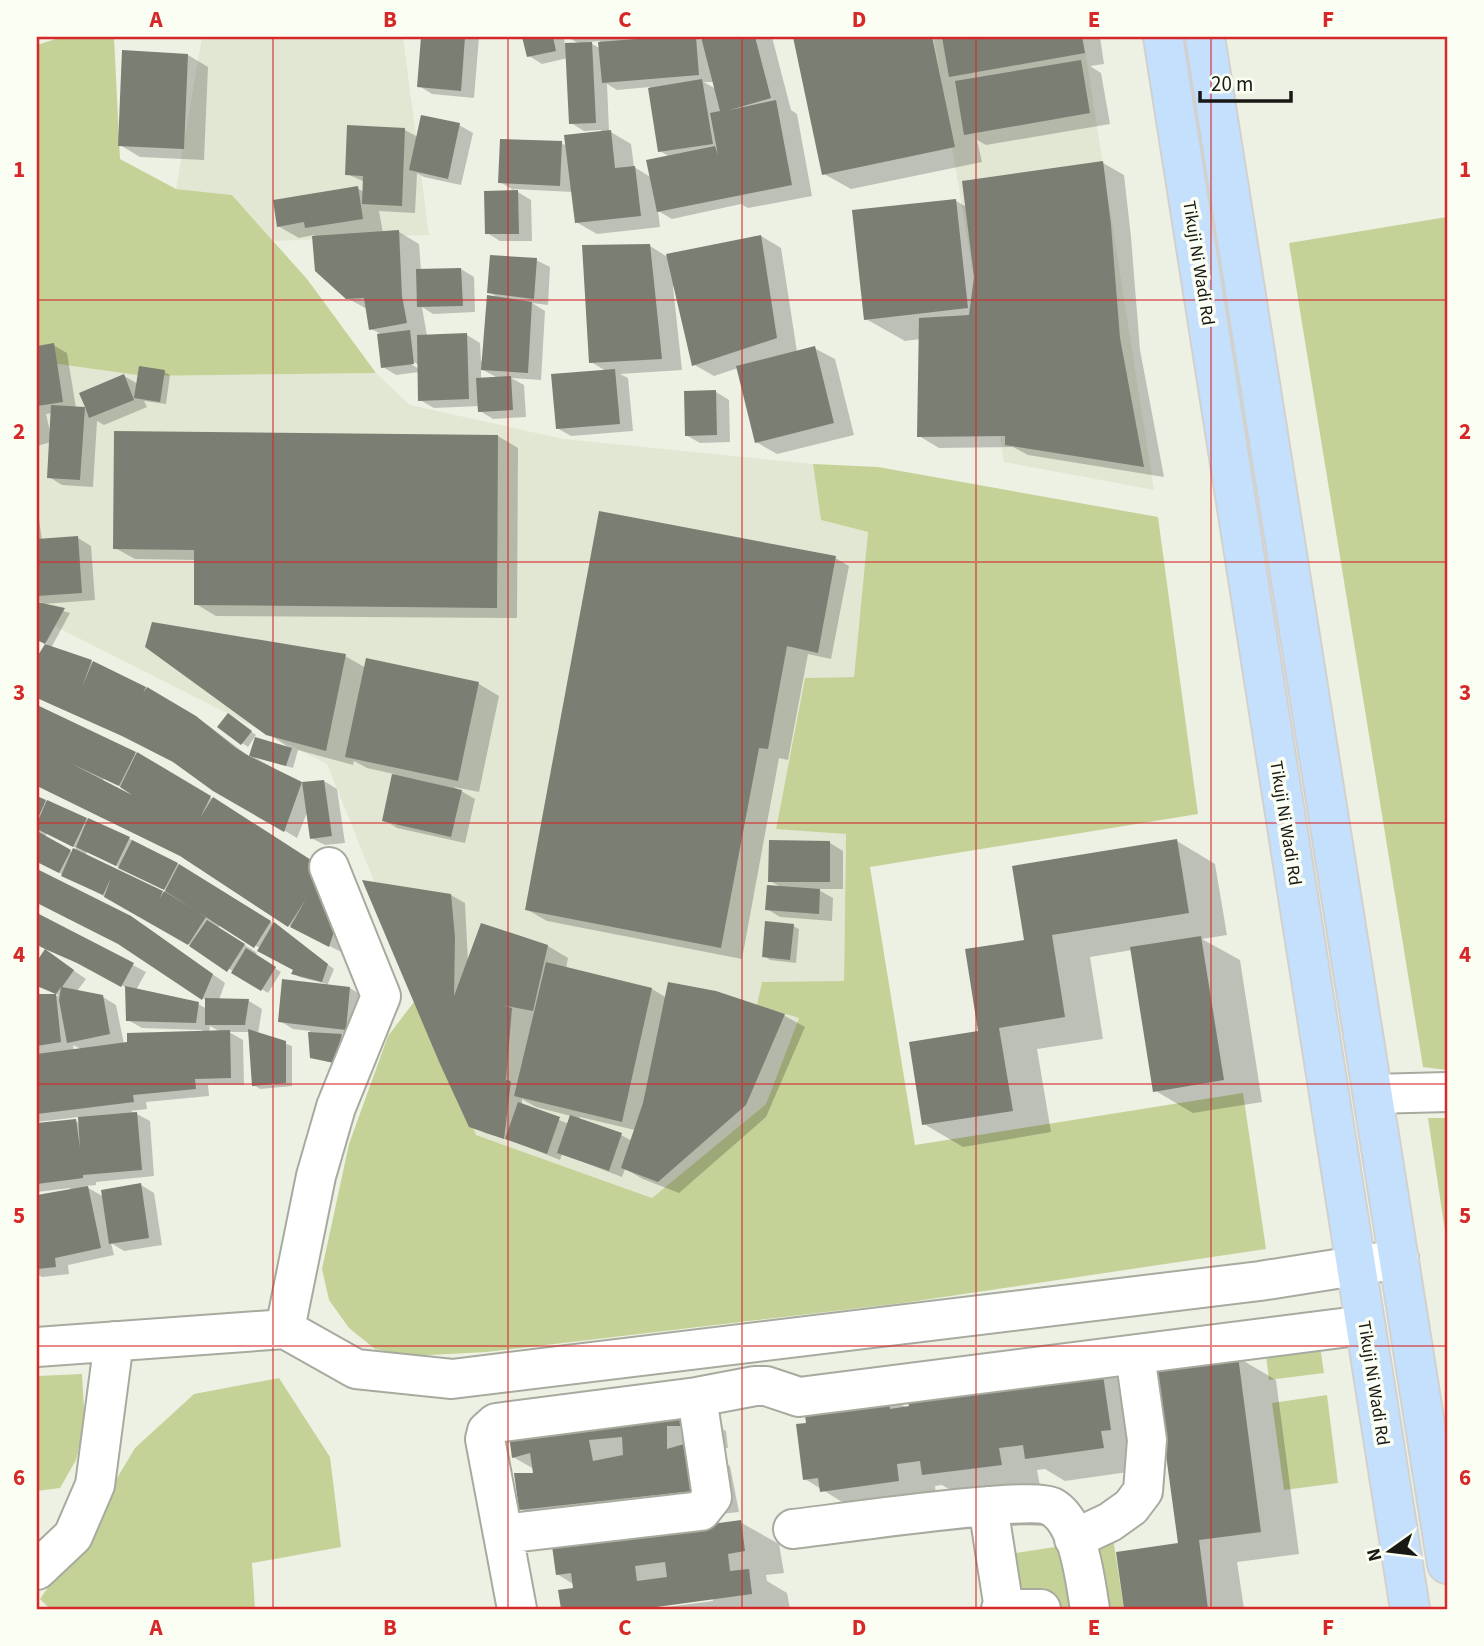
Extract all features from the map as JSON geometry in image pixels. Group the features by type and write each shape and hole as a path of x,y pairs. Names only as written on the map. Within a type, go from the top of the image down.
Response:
{"main road":[{"name":"Tikuji Ni Wadi Rd","path":"1163,37 1410,1609"},
{"path":"1205,37 1447,1564"}],"street":[{"path":"285,1329 316,1175 340,1094 381,996 329,867"},
{"path":"1373,1094 1447,1092"},
{"path":"37,1347 285,1329 356,1369 452,1379 1246,1282 1399,1259"},
{"path":"517,1609 485,1439 487,1431 496,1423 766,1386 799,1397 1365,1325"},
{"path":"37,1570 73,1536 95,1485 114,1341"},
{"path":"1074,1539 1110,1522 1131,1507 1143,1491 1147,1440 1135,1354"},
{"path":"503,1534 702,1511 712,1497 697,1397"},
{"path":"793,1529 988,1506 1032,1503 1052,1506 1066,1520 1082,1556 1090,1609"},
{"path":"988,1506 1002,1609 1041,1609"}],"shaded area":[{"path":"202,37 403,37 429,235 273,241 232,195 176,189"},
{"path":"934,37 1083,37 1154,490 1004,462"},
{"path":"37,361 144,376 376,373 410,405 564,439 813,464 821,520 868,532 854,677 805,678 776,828 846,834 844,981 799,1018 766,1104 652,1198 476,1135 327,764 37,617"}],"green space":[{"path":"62,37 114,37 120,159 176,189 232,195 307,279 376,373 144,376 37,361 37,45"},
{"path":"1447,217 1447,1070 1423,1067 1289,243"},
{"path":"813,464 878,467 1158,517 1198,814 870,867 915,1145 1243,1093 1266,1249 903,1303 486,1352 410,1356 375,1349 349,1328 329,1300 322,1269 349,1144 388,1036 420,994 476,1135 652,1198 766,1104 799,1018 757,1005 762,982 844,981 846,834 776,829 805,678 854,677 868,532 821,520"},
{"path":"1428,1118 1447,1118 1447,1244"},
{"path":"1318,1332 1324,1373 1269,1380 1264,1339"},
{"path":"82,1374 85,1425 76,1460 60,1488 37,1491 37,1376"},
{"path":"279,1378 330,1457 341,1547 252,1563 255,1609 50,1609 40,1599 74,1550 135,1448 194,1394"},
{"path":"1327,1395 1338,1483 1284,1490 1272,1403"},
{"path":"1113,1538 1124,1609 1018,1609 1009,1554"}],"building":[{"path":"421,37 465,37 461,91 417,87"},
{"path":"522,37 553,37 556,51 527,57"},
{"path":"696,37 699,75 602,83 598,42"},
{"path":"701,37 755,37 771,98 730,110 776,100 792,185 657,212 646,160 715,146 718,155 710,113 720,111"},
{"path":"793,37 932,37 955,147 822,175"},
{"path":"942,37 1082,37 1085,53 949,77"},
{"path":"592,42 596,123 569,124 565,43"},
{"path":"122,50 188,54 184,149 118,146"},
{"path":"1081,60 1090,113 964,135 955,81"},
{"path":"702,79 713,144 658,152 648,88"},
{"path":"421,115 460,123 448,179 409,170"},
{"path":"347,125 405,128 402,206 362,204 363,176 345,175"},
{"path":"611,130 615,168 635,166 641,216 575,223 564,135"},
{"path":"500,139 562,141 560,186 498,183"},
{"path":"1103,161 1120,338 1144,467 1005,445 1005,436 917,437 919,318 969,315 974,277 962,181"},
{"path":"358,186 363,219 305,228 304,222 277,227 273,200"},
{"path":"518,190 519,234 485,234 484,191"},
{"path":"956,199 968,308 864,320 852,210"},
{"path":"399,230 402,296 407,323 369,330 364,298 346,299 315,271 312,236"},
{"path":"761,235 777,338 692,366 666,254"},
{"path":"650,244 662,359 589,363 582,245"},
{"path":"490,255 537,258 534,299 487,293"},
{"path":"461,268 463,306 417,307 416,269"},
{"path":"487,295 532,302 528,373 481,370"},
{"path":"410,330 414,364 381,368 377,334"},
{"path":"467,333 469,399 418,401 417,335"},
{"path":"54,343 63,402 37,406 37,346"},
{"path":"815,346 834,423 755,443 736,366"},
{"path":"139,366 165,370 160,402 134,398"},
{"path":"615,369 620,424 556,429 551,374"},
{"path":"124,374 134,400 89,418 79,393"},
{"path":"511,376 513,410 478,412 476,378"},
{"path":"716,390 717,435 685,436 684,391"},
{"path":"51,405 85,407 80,480 47,478"},
{"path":"114,431 498,435 497,608 194,605 194,550 113,549"},
{"path":"599,511 836,556 818,653 787,646 768,749 759,748 721,948 525,910"},
{"path":"78,536 82,593 37,596 37,539"},
{"path":"37,602 65,608 45,644 37,640"},
{"path":"152,622 346,654 326,751 266,735 145,647"},
{"path":"45,644 92,660 82,687 93,661 146,687 143,694 147,687 196,716 249,756 302,782 284,832 213,791 173,762 37,698 37,657"},
{"path":"366,658 479,682 458,781 345,757"},
{"path":"37,705 136,752 119,786 72,764 132,795 120,787 137,752 211,796 200,818 213,797 325,869 315,885 340,913 329,947 290,927 306,899 288,927 180,856 37,786"},
{"path":"228,713 252,731 241,745 217,727"},
{"path":"255,737 292,748 286,766 249,756"},
{"path":"392,774 462,790 451,837 382,821"},
{"path":"324,780 332,836 310,839 302,782"},
{"path":"37,796 46,800 37,820"},
{"path":"47,800 87,818 73,847 37,829"},
{"path":"88,818 130,837 116,866 76,847"},
{"path":"37,831 71,850 59,873 37,862"},
{"path":"1177,839 1189,913 1052,935 1065,1017 999,1028 1013,1111 922,1125 909,1042 978,1031 965,949 1024,940 1012,866"},
{"path":"132,840 178,863 164,890 118,868"},
{"path":"769,840 830,841 830,882 768,882"},
{"path":"73,848 163,891 159,900 164,891 206,917 188,945 104,897 111,878 103,895 61,876"},
{"path":"179,864 271,921 254,948 165,891"},
{"path":"37,869 131,916 213,974 202,1000 118,944 37,903"},
{"path":"362,880 451,894 455,937 454,996 481,923 548,945 533,1011 501,1005 512,1008 506,1080 511,1081 504,1139 469,1127"},
{"path":"767,885 820,889 819,914 765,910"},
{"path":"37,913 134,963 121,987 37,945"},
{"path":"207,920 245,944 227,972 189,946"},
{"path":"765,921 794,924 790,960 762,957"},
{"path":"274,922 328,964 322,982 291,974 293,970 257,951"},
{"path":"1201,936 1224,1080 1153,1092 1130,947"},
{"path":"246,948 276,967 261,991 231,973"},
{"path":"45,949 74,970 62,987 103,995 110,1034 67,1043 59,1000 61,987 56,994 37,986 37,961"},
{"path":"546,962 652,988 622,1122 514,1096"},
{"path":"282,979 350,987 346,1030 278,1022"},
{"path":"668,982 716,991 785,1014 746,1105 658,1182 621,1168 643,1103"},
{"path":"125,986 199,1002 196,1023 126,1021"},
{"path":"37,994 56,994 61,1042 37,1046"},
{"path":"205,998 249,999 245,1025 205,1025"},
{"path":"248,1029 286,1041 286,1083 252,1086"},
{"path":"230,1030 231,1078 195,1079 196,1089 133,1095 134,1102 37,1114 37,1054 127,1042 127,1033"},
{"path":"308,1032 342,1034 334,1063 310,1058"},
{"path":"518,1102 560,1117 547,1154 505,1139"},
{"path":"137,1112 142,1170 83,1175 83,1178 37,1184 37,1123 76,1119 80,1148 78,1117"},
{"path":"570,1115 622,1133 609,1171 557,1153"},
{"path":"141,1183 149,1238 109,1244 101,1190"},
{"path":"88,1186 101,1248 55,1258 56,1267 37,1269 37,1195"},
{"path":"1238,1356 1261,1532 1199,1540 1208,1609 1124,1609 1116,1552 1178,1543 1154,1367"},
{"path":"1103,1375 1111,1430 1101,1431 1104,1448 1025,1459 1023,1445 999,1448 1002,1465 922,1475 920,1461 897,1464 899,1481 820,1492 818,1478 803,1480 796,1424 806,1423 804,1407 888,1394 890,1409 909,1406 906,1390 990,1378 992,1393"},
{"path":"687,1407 690,1426 667,1426 667,1449 691,1442 702,1490 519,1510 514,1473 533,1473 530,1453 512,1458 509,1435","holes":["622,1437 623,1455 593,1461 589,1440"]},
{"path":"741,1520 745,1551 728,1554 730,1571 749,1569 752,1594 642,1609 561,1609 558,1590 573,1588 571,1573 556,1575 552,1546","holes":["665,1562 667,1577 637,1581 635,1566"]}]}
